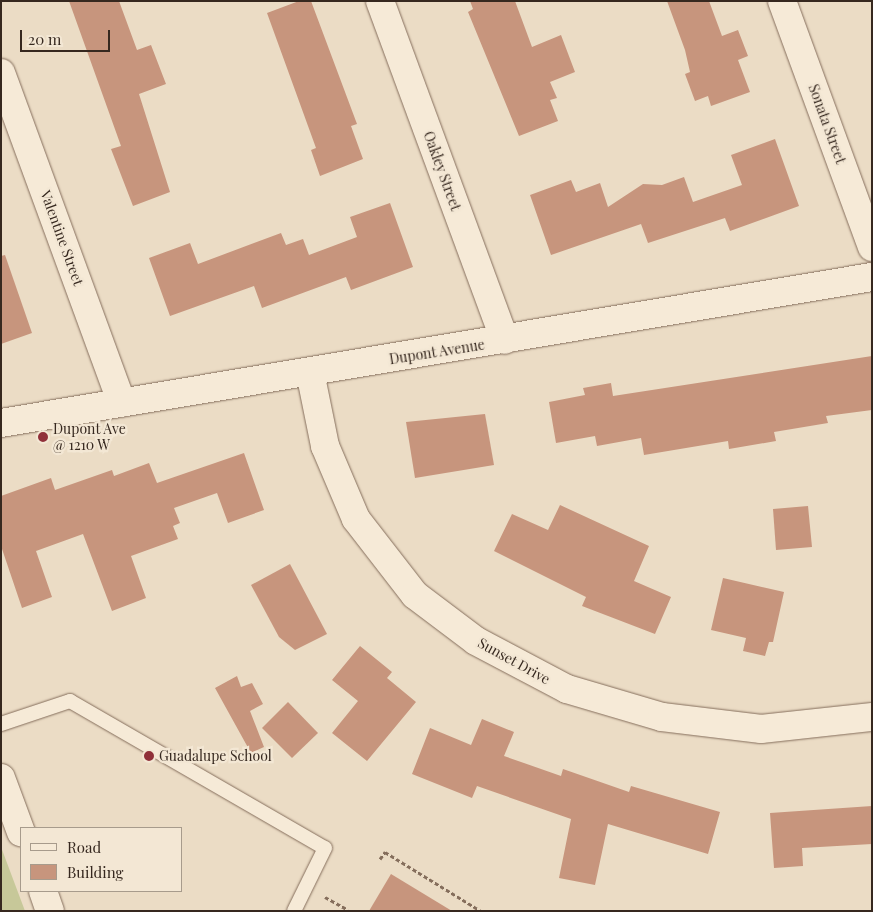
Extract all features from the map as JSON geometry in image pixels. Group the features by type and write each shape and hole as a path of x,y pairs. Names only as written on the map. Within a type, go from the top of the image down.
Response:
{"street":[{"name":"Oakley Street","path":"380,1 505,340"},
{"name":"Sonata Street","path":"782,1 872,247"},
{"name":"Valentine Street","path":"1,73 122,403"},
{"name":"Dupont Avenue","path":"1,423 872,278"},
{"name":"Sunset Drive","path":"310,372 328,454 356,519 415,595 476,641 567,689 662,717 761,729 872,717"},
{"path":"4,795 20,830"},
{"path":"43,892 50,911"}],"lane":[{"path":"1,724 70,701 325,848 294,911"}],"path":[{"path":"380,859 385,852 481,911"}],"green space":[{"path":"1,847 25,911 1,911"}],"building":[{"path":"69,1 119,1 137,50 151,45 166,84 139,94 170,192 133,206 111,149 121,146"},
{"path":"299,1 311,1 357,124 351,126 363,159 320,176 311,150 316,148 267,13"},
{"path":"470,1 515,1 532,47 561,35 575,72 550,82 557,98 550,100 558,121 519,136 468,12 473,9"},
{"path":"667,1 709,1 722,36 738,30 748,56 738,60 750,92 711,106 708,96 695,101 685,74 690,72 685,50"},
{"path":"775,139 799,206 730,231 725,218 648,243 641,224 551,255 530,195 571,180 576,192 600,183 608,207 643,184 662,185 684,177 693,202 742,185 731,155"},
{"path":"390,203 413,267 351,290 346,277 262,308 254,286 170,316 149,258 190,243 198,264 281,233 286,245 303,239 309,255 357,237 350,217"},
{"path":"5,255 32,333 1,344 1,256"},
{"path":"872,356 872,410 826,416 828,423 774,432 776,441 729,449 728,441 644,455 641,438 597,446 595,436 556,443 549,402 585,395 583,388 611,383 613,396"},
{"path":"485,414 494,465 415,478 406,422"},
{"path":"244,453 264,510 228,523 217,493 174,508 180,523 173,526 178,539 131,556 146,598 112,611 83,534 36,551 52,597 22,608 1,546 1,496 51,478 55,490 112,470 114,476 149,463 157,483"},
{"path":"560,505 649,546 634,581 671,597 655,634 582,606 586,597 494,551 512,514 548,530"},
{"path":"808,506 812,547 776,550 773,509"},
{"path":"290,564 327,634 295,650 279,637 251,585"},
{"path":"723,578 784,592 773,642 769,642 765,656 743,651 746,638 711,630"},
{"path":"360,646 392,672 387,678 416,702 367,761 332,733 358,701 332,680"},
{"path":"237,676 241,687 252,683 263,704 250,711 264,747 251,753 215,688"},
{"path":"288,702 318,733 292,758 262,728"},
{"path":"482,719 514,732 504,756 561,776 563,769 629,792 631,786 720,812 708,854 608,824 595,885 559,878 571,819 477,786 472,798 412,774 430,728 471,745"},
{"path":"872,806 872,844 802,848 803,866 774,868 770,813"},
{"path":"391,874 452,911 369,911"}],"place":[{"name":"Dupont Ave @ 1210 W","path":"43,437"},
{"name":"Guadalupe School","path":"149,756"}]}
